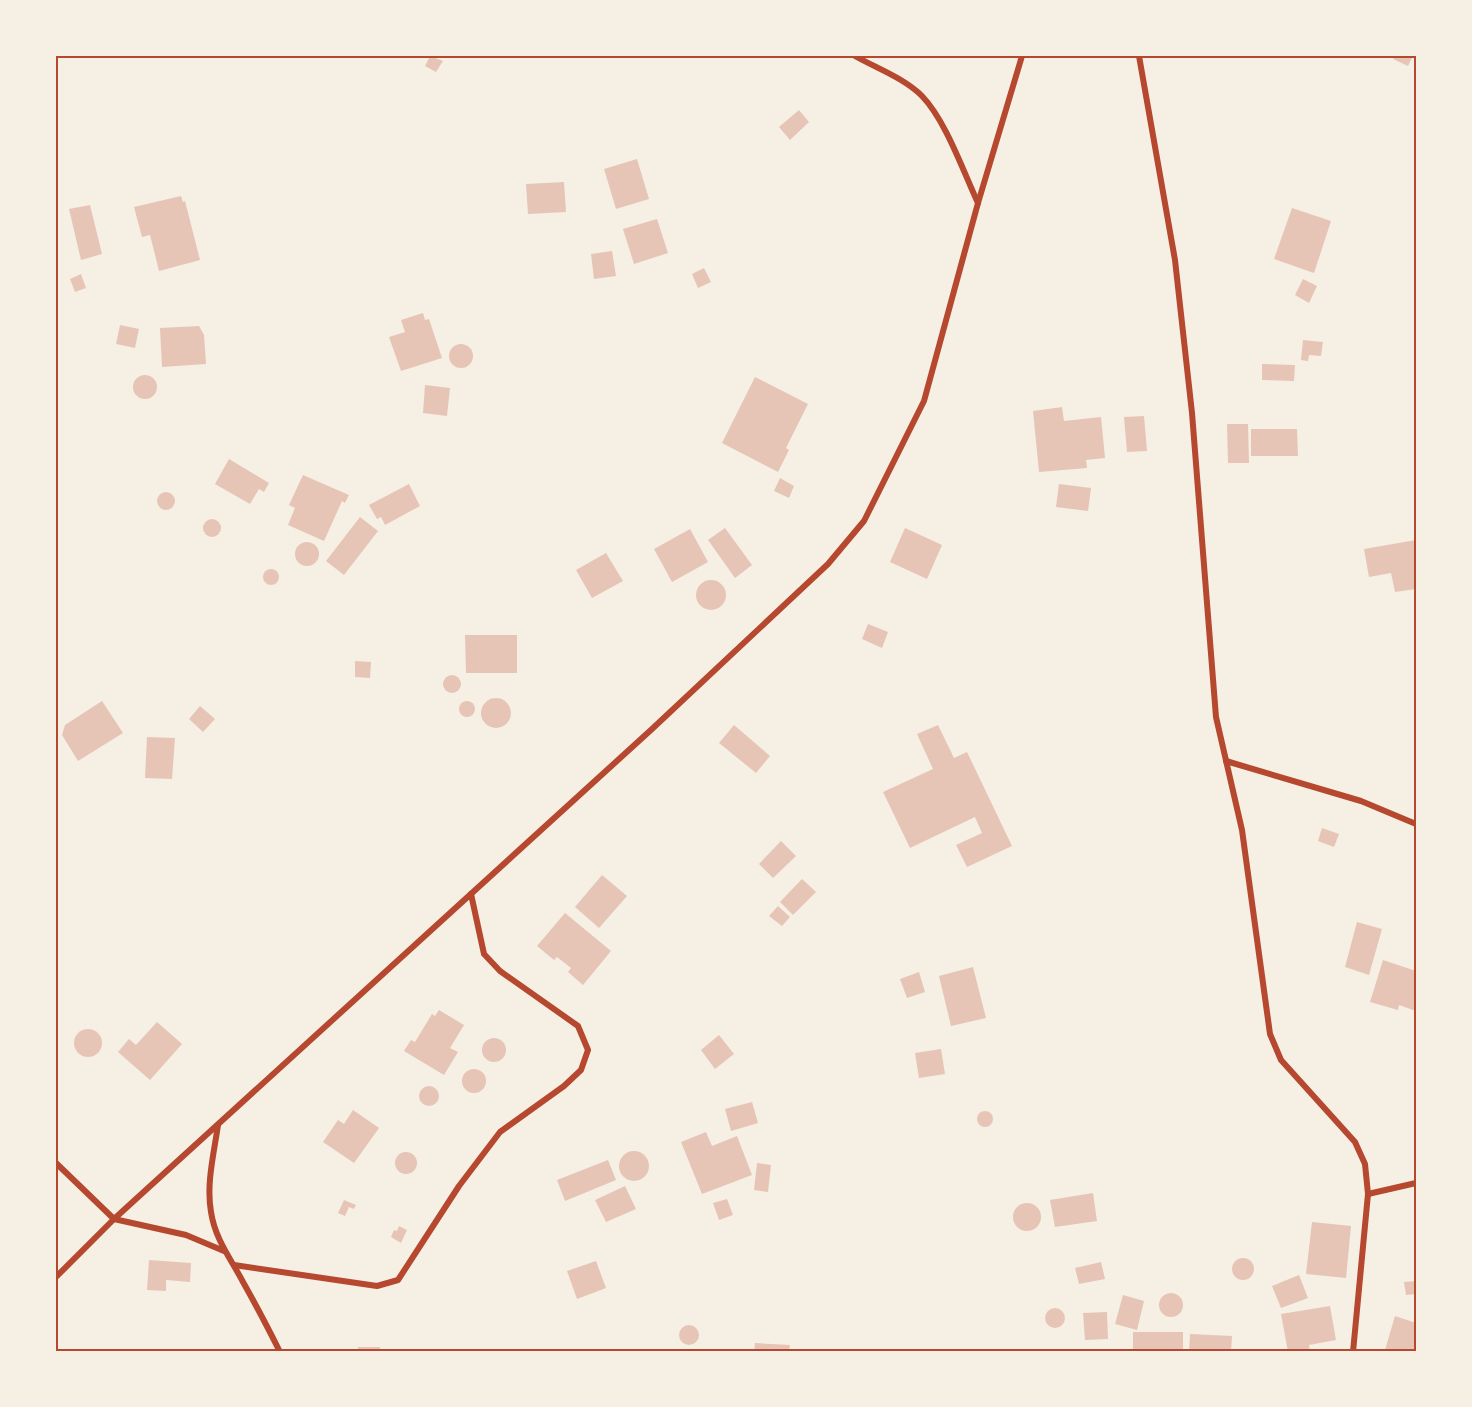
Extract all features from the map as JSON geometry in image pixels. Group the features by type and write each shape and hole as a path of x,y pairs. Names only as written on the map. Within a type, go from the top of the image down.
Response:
{"street":[{"path":"855,56 921,94 932,108 978,203"},
{"path":"56,1277 114,1219 471,894 828,564 864,521 924,401 978,203 1022,56"},
{"path":"1139,56 1175,260 1192,413 1216,717 1242,830 1270,1034 1281,1060 1356,1142 1365,1164 1368,1194 1353,1352"},
{"path":"1226,761 1361,801 1416,824"},
{"path":"234,1265 377,1286 398,1280 459,1186 500,1132 564,1086 581,1070 588,1050 578,1026 500,971 484,954 471,894"},
{"path":"219,1125 211,1170 210,1200 214,1224 224,1251 234,1265 280,1352"},
{"path":"56,1163 114,1219 186,1235 224,1251"},
{"path":"1368,1194 1416,1183"}],"building":[{"path":"430,56 443,61 436,72 425,66"},
{"path":"1395,56 1413,56 1408,66 1393,59"},
{"path":"799,110 809,122 790,140 779,127"},
{"path":"637,159 649,199 616,209 604,169"},
{"path":"564,182 566,212 528,214 526,184"},
{"path":"181,196 183,202 185,201 200,260 159,271 150,235 142,237 134,207"},
{"path":"90,205 102,254 81,260 69,209"},
{"path":"1292,208 1331,221 1314,273 1274,259"},
{"path":"657,219 668,253 634,264 623,229"},
{"path":"612,251 616,276 594,279 591,254"},
{"path":"704,268 711,282 698,288 692,274"},
{"path":"81,274 86,288 75,292 70,279"},
{"path":"1303,279 1317,286 1309,303 1295,295"},
{"path":"423,313 425,320 429,319 442,358 401,371 389,337 405,332 401,320"},
{"path":"120,325 139,329 135,348 116,344"},
{"path":"199,326 204,335 206,364 162,367 160,328"},
{"path":"1303,340 1323,342 1321,356 1309,355 1308,361 1301,360"},
{"path":"461,344 466,345 472,351 472,361 466,367 461,368 456,367 450,361 449,356 450,351 456,345"},
{"path":"1262,364 1295,365 1294,381 1262,380"},
{"path":"145,375 153,379 157,387 153,395 145,399 137,395 133,387 137,379"},
{"path":"755,377 808,404 786,448 789,450 778,472 722,443"},
{"path":"425,385 450,388 447,416 423,413"},
{"path":"1062,407 1064,421 1101,417 1105,458 1086,460 1087,468 1039,472 1033,411"},
{"path":"1144,416 1147,451 1127,452 1124,417"},
{"path":"1227,424 1248,424 1249,463 1228,463"},
{"path":"1251,429 1297,429 1298,456 1251,456"},
{"path":"229,459 269,483 264,492 259,489 250,504 215,484"},
{"path":"303,475 349,495 345,503 342,501 324,541 288,525 295,508 289,505"},
{"path":"780,478 794,486 789,498 774,491"},
{"path":"409,484 420,506 385,525 381,517 377,519 369,505"},
{"path":"1059,484 1091,488 1088,511 1056,507"},
{"path":"162,492 170,492 175,497 173,508 162,510 157,505 157,497"},
{"path":"360,517 378,531 344,575 326,561"},
{"path":"212,519 218,522 221,528 218,534 212,537 206,534 203,528 206,522"},
{"path":"725,528 752,565 735,578 708,540"},
{"path":"905,528 942,545 927,579 890,562"},
{"path":"690,529 708,562 672,582 654,549"},
{"path":"1416,540 1416,589 1395,592 1391,573 1369,577 1364,549"},
{"path":"307,542 312,543 318,549 318,559 312,565 307,566 302,565 296,559 295,554 296,549 302,543"},
{"path":"606,553 623,581 592,598 576,570"},
{"path":"271,569 277,571 279,577 277,583 271,585 265,583 263,577 265,571"},
{"path":"711,580 717,581 725,589 725,601 717,609 711,610 705,609 697,601 696,595 697,589 705,581"},
{"path":"868,624 888,632 882,648 862,639"},
{"path":"465,635 517,635 517,673 466,673"},
{"path":"355,661 371,662 370,678 355,677"},
{"path":"452,675 458,678 461,684 458,690 452,693 446,690 443,684 446,678"},
{"path":"496,698 502,699 510,707 510,719 502,727 496,728 490,727 482,719 481,713 482,707 490,699"},
{"path":"102,701 123,733 78,761 62,735 65,725"},
{"path":"467,701 473,703 475,709 473,715 467,717 461,715 459,709 461,703"},
{"path":"200,706 215,719 203,732 189,719"},
{"path":"734,725 770,756 756,773 719,743"},
{"path":"938,725 954,758 967,752 1012,846 967,867 956,845 982,833 975,817 910,848 883,792 933,769 917,734"},
{"path":"147,737 175,738 172,779 145,778"},
{"path":"1322,828 1339,834 1334,847 1318,841"},
{"path":"781,841 796,856 773,878 759,864"},
{"path":"602,875 627,896 599,928 575,907"},
{"path":"802,879 816,892 793,915 780,902"},
{"path":"778,906 790,917 782,926 769,916"},
{"path":"565,913 611,951 583,985 568,972 571,968 557,957 554,960 537,946"},
{"path":"1357,922 1382,929 1369,975 1345,967"},
{"path":"1383,960 1416,971 1416,1011 1399,1005 1398,1010 1370,1002"},
{"path":"973,967 986,1018 951,1026 939,976"},
{"path":"919,972 925,992 907,998 900,979"},
{"path":"439,1010 464,1025 450,1048 458,1052 444,1075 404,1051 411,1040 415,1042 432,1014 435,1016"},
{"path":"157,1022 182,1044 150,1080 118,1052 129,1039 136,1045"},
{"path":"88,1029 98,1033 102,1043 98,1053 88,1057 78,1053 74,1043 78,1033"},
{"path":"719,1035 734,1054 715,1069 701,1050"},
{"path":"494,1038 502,1042 506,1050 502,1058 494,1062 486,1058 482,1050 486,1042"},
{"path":"941,1049 945,1074 919,1078 915,1053"},
{"path":"474,1069 483,1072 486,1081 483,1090 474,1093 465,1090 462,1081 465,1072"},
{"path":"429,1086 436,1089 439,1096 436,1103 429,1106 422,1103 419,1096 422,1089"},
{"path":"752,1102 758,1123 731,1131 725,1109"},
{"path":"353,1110 379,1128 354,1163 323,1142 338,1120 344,1124"},
{"path":"985,1111 991,1113 993,1119 991,1125 985,1127 979,1125 977,1119 979,1113"},
{"path":"706,1132 712,1146 737,1136 752,1175 702,1194 681,1142"},
{"path":"634,1151 645,1155 649,1166 645,1177 634,1181 623,1177 619,1166 623,1155"},
{"path":"406,1152 414,1155 417,1163 414,1171 406,1174 398,1171 395,1163 398,1155"},
{"path":"608,1160 616,1180 565,1201 557,1180"},
{"path":"757,1163 771,1165 768,1192 754,1190"},
{"path":"625,1186 636,1209 606,1222 595,1200"},
{"path":"1093,1193 1097,1221 1055,1227 1050,1200"},
{"path":"727,1199 733,1215 719,1220 713,1203"},
{"path":"344,1200 356,1205 354,1209 349,1207 345,1216 338,1213"},
{"path":"1027,1203 1037,1207 1041,1217 1037,1227 1027,1231 1017,1227 1013,1217 1017,1207"},
{"path":"1312,1222 1351,1226 1346,1278 1306,1274"},
{"path":"399,1226 407,1230 401,1243 391,1237"},
{"path":"1243,1258 1251,1261 1254,1269 1251,1277 1243,1280 1235,1277 1232,1269 1235,1261"},
{"path":"149,1260 191,1263 190,1282 166,1280 166,1291 147,1290"},
{"path":"596,1261 606,1288 577,1299 567,1271"},
{"path":"1101,1262 1105,1279 1079,1284 1075,1268"},
{"path":"1299,1275 1308,1298 1281,1308 1272,1286"},
{"path":"1416,1281 1416,1294 1406,1295 1404,1282"},
{"path":"1171,1293 1180,1296 1183,1305 1180,1314 1171,1317 1162,1314 1159,1305 1162,1296"},
{"path":"1123,1295 1144,1301 1137,1330 1115,1324"},
{"path":"1330,1306 1336,1340 1309,1345 1310,1352 1288,1352 1281,1314"},
{"path":"1055,1308 1062,1311 1065,1318 1062,1325 1055,1328 1048,1325 1045,1318 1048,1311"},
{"path":"1107,1312 1108,1339 1085,1340 1083,1313"},
{"path":"1395,1316 1416,1323 1416,1352 1385,1350"},
{"path":"685,1325 693,1325 699,1331 699,1339 693,1345 685,1345 679,1339 679,1331"},
{"path":"1133,1332 1183,1332 1183,1352 1133,1352"},
{"path":"1190,1334 1232,1336 1231,1352 1189,1352"},
{"path":"755,1343 790,1345 789,1352 754,1352"},
{"path":"358,1347 380,1347 380,1352 358,1352"}]}
